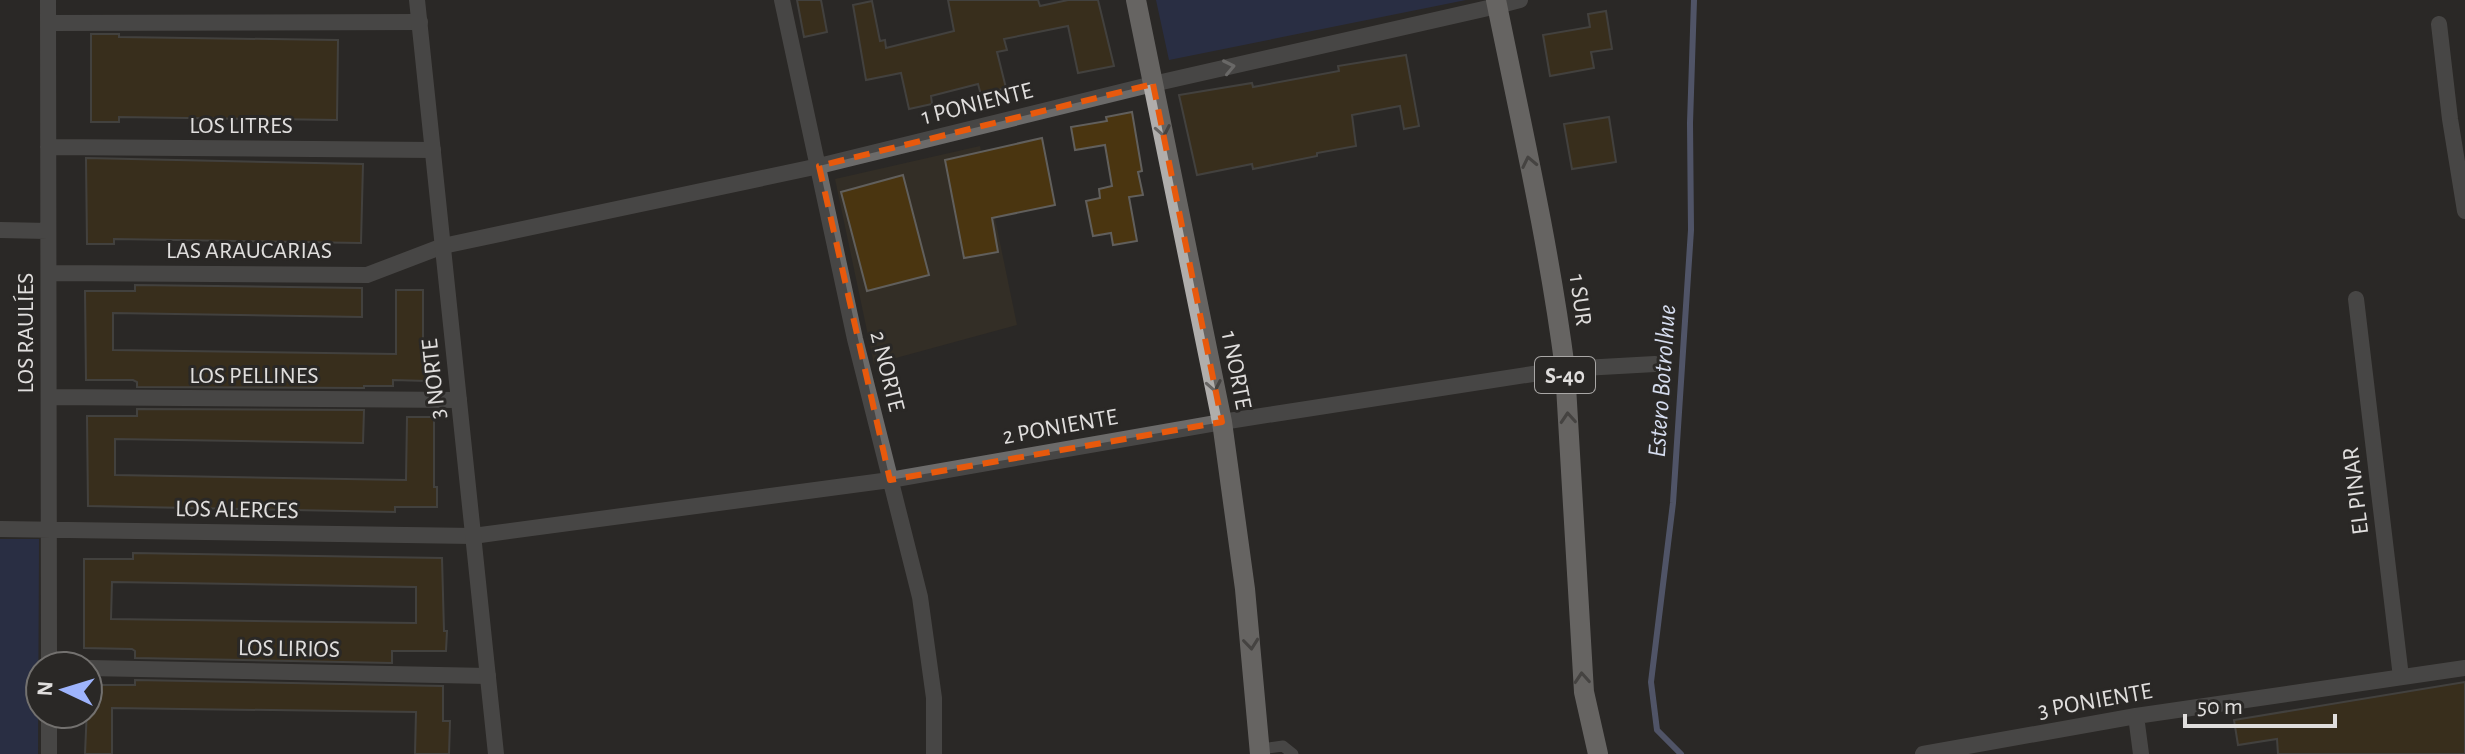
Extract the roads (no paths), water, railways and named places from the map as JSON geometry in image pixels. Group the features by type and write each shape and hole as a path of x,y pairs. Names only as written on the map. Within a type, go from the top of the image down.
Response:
{"main road":[{"name":"1 NORTE","path":"1136,0 1222,422 1245,589 1260,752"},
{"name":"1 SUR","path":"1497,3 1551,270 1565,369 1584,692 1598,754"}],"street":[{"name":"LOS RAULÍES","path":"48,0 49,650"},
{"name":"3 NORTE","path":"417,0 496,754"},
{"name":"2 NORTE","path":"782,0 855,339 920,597 934,698 934,754"},
{"name":"1 PONIENTE","path":"443,246 819,166 1153,84 1520,0"},
{"path":"48,23 420,22"},
{"path":"2439,24 2458,119 2465,211"},
{"name":"LOS LITRES","path":"48,147 433,150"},
{"path":"0,230 48,231"},
{"name":"LAS ARAUCARIAS","path":"49,273 367,275 443,246"},
{"name":"EL PINAR","path":"2356,299 2401,677"},
{"name":"2 PONIENTE","path":"473,536 890,480 1222,422 1565,369 1655,364"},
{"name":"LOS PELLINES","path":"49,397 459,400"},
{"name":"LOS ALERCES","path":"0,529 473,536"},
{"name":"LOS LIRIOS","path":"104,668 488,676"},
{"name":"3 PONIENTE","path":"1923,754 2136,716 2465,668"},
{"path":"2136,716 2141,754"},
{"path":"49,730 49,754"}],"lane":[{"path":"1260,752 1283,746 1293,754"}],"waterway":[{"name":"Estero Botrolhue","path":"1681,754 1657,730 1651,682 1673,503 1691,230 1694,0"}]}
